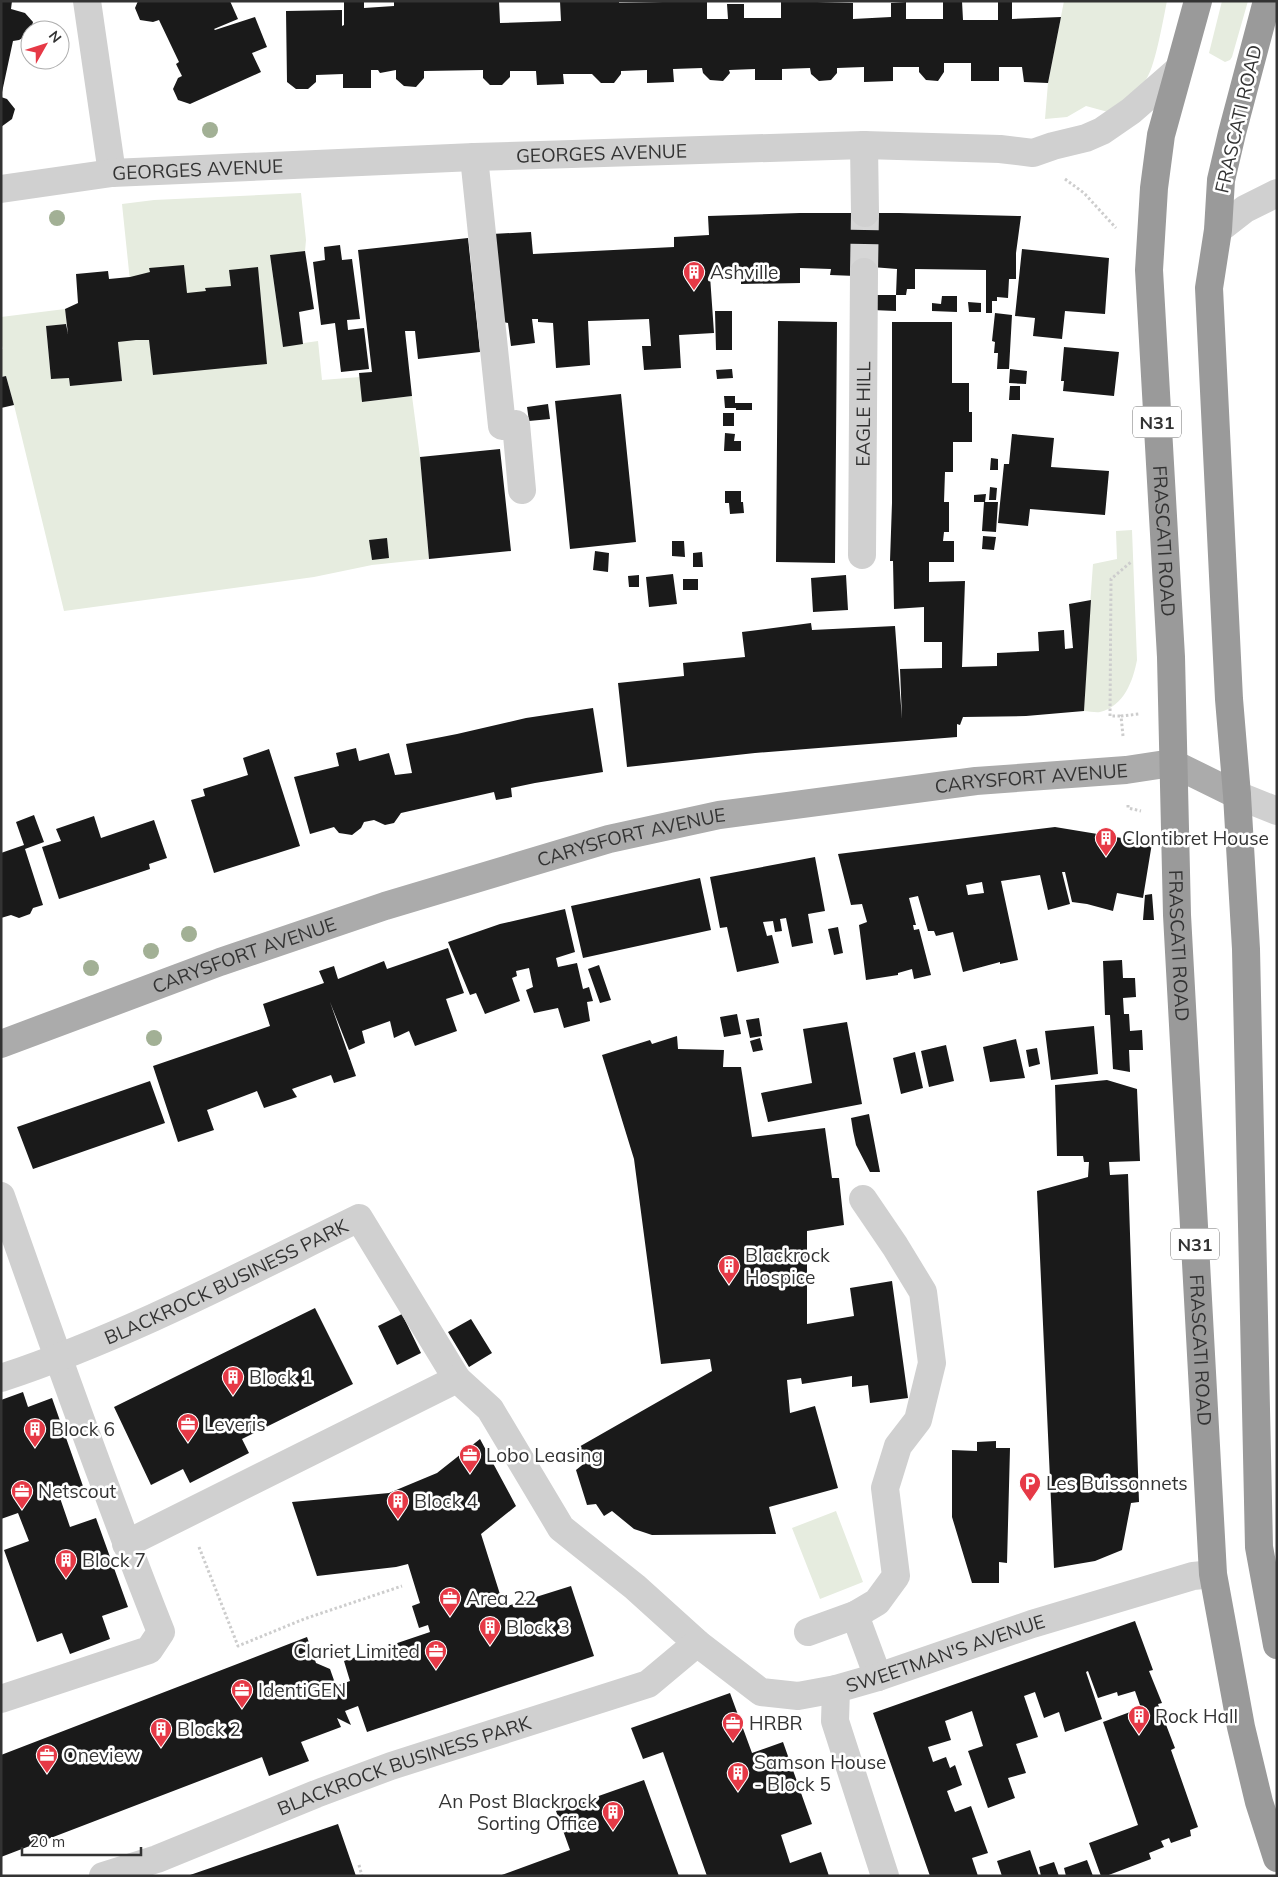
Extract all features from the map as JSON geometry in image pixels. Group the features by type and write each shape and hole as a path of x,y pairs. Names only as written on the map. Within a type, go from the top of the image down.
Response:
{"highway":[{"name":"FRASCATI ROAD","path":"1198,1 1178,70 1160,144 1154,188 1149,270 1171,657 1177,915 1213,1574 1241,1727 1259,1802 1277,1858"},
{"name":"FRASCATI ROAD","path":"1267,1 1221,180 1218,230 1208,288 1229,700 1238,795 1246,949 1268,1544 1277,1645"}],"main road":[{"path":"1172,763 1238,795"},
{"name":"CARYSFORT AVENUE","path":"1,1044 179,977 385,906 608,839 719,815 806,803 976,781 1126,770 1172,763"}],"street":[{"path":"87,1 112,173"},
{"name":"GEORGES AVENUE","path":"1,189 112,173 474,157 864,145 1000,149 1033,153 1086,138 1102,131 1131,111 1178,70"},
{"path":"864,145 865,213"},
{"path":"474,157 502,426 516,424 522,490"},
{"path":"1218,230 1245,209 1277,193"},
{"name":"EAGLE HILL","path":"862,555 864,272"},
{"path":"1238,795 1277,812"},
{"path":"1,1196 58,1359 126,1544 161,1632 149,1650 1,1699"},
{"path":"808,1632 855,1615 878,1602 896,1576 885,1488 898,1446 918,1420 932,1363 923,1292 863,1199"},
{"name":"BLACKROCK BUSINESS PARK","path":"1,1378 58,1359 196,1297 359,1218 457,1379 490,1409 561,1528 635,1587 697,1643 761,1692 798,1696 836,1689"},
{"path":"126,1544 457,1379"},
{"name":"SWEETMAN'S AVENUE","path":"885,1876 835,1721 836,1689 878,1678 1032,1624 1193,1576 1213,1574"},
{"path":"855,1615 878,1678"},
{"name":"BLACKROCK BUSINESS PARK","path":"103,1876 158,1859 316,1794 391,1766 648,1684 697,1643"}],"path":[{"path":"1033,153 1053,171 1084,193 1110,219 1149,270"},
{"path":"1132,561 1111,579 1110,716 1140,714"},
{"path":"1121,716 1126,770"},
{"path":"182,1515 194,1534 238,1646 304,1619 402,1586"},
{"path":"359,1865 362,1876"}],"shaded area":[{"path":"1064,1 1167,1 1153,62 1147,78 1139,88 1108,112 1086,106 1067,117 1045,119 1048,83"},
{"path":"1222,1 1248,1 1232,57 1225,62 1209,53"},
{"path":"301,193 306,240 305,251 270,256 283,346 318,341 322,380 360,377 363,402 412,396 420,457 429,559 372,565 314,577 64,611 14,405 6,376 2,376 1,317 65,309 67,326 66,324 46,326 51,379 69,378 70,386 122,381 118,342 136,339 122,204 154,200"},
{"path":"1132,530 1137,660 1135,668 1126,692 1115,704 1100,712 1084,711 1093,564 1117,559 1116,531"},
{"path":"836,1511 863,1582 820,1599 792,1528"}],"building":[{"path":"1,1 12,1 11,9 25,13 31,20 20,20 20,39 13,41 1,97"},
{"path":"138,1 230,1 238,19 214,29 255,17 267,47 252,53 261,72 190,104 178,100 173,89 178,78 182,76 176,64 179,62 159,20 153,22 140,20 135,8"},
{"path":"344,1 364,1 364,8 394,6 394,2 499,1 500,23 561,21 560,1 619,1 619,3 707,1 707,19 728,19 727,4 744,4 744,18 781,18 781,1 853,3 853,19 891,17 891,3 906,2 906,19 943,19 943,1 962,1 963,20 998,20 998,1 1003,1 1012,2 1012,19 1061,17 1048,83 1024,82 1022,67 999,67 999,81 971,81 971,63 944,63 944,72 938,81 926,80 919,72 919,67 893,67 893,81 864,82 864,67 837,68 837,73 831,80 819,81 811,74 810,68 782,69 782,80 755,80 755,69 729,70 730,73 723,81 710,80 703,73 702,68 673,69 674,82 647,83 647,70 621,71 621,74 614,83 601,83 592,74 563,74 564,84 537,85 536,71 510,71 510,77 502,85 490,85 483,78 483,70 424,71 424,78 416,87 404,86 396,79 396,70 380,73 378,70 371,70 371,88 343,88 343,74 316,75 316,82 308,89 296,89 287,82 286,11 342,10 342,26 344,25"},
{"path":"1,97 7,99 15,109 12,119 1,127"},
{"path":"800,213 1021,216 1016,253 1016,279 1009,279 1008,298 997,297 997,301 992,301 992,313 986,313 986,270 915,269 915,289 907,289 906,295 896,295 897,269 872,267 873,253 856,253 856,276 830,275 831,269 800,268 800,283 741,284 741,276 710,276 714,333 679,335 681,368 644,370 642,346 651,346 649,319 588,321 590,365 556,368 553,323 538,322 538,319 532,319 535,343 511,346 508,323 503,322 492,234 531,232 533,254 674,247 674,237 709,235 708,216"},
{"path":"468,238 480,352 418,359 415,331 405,331 412,396 362,402 359,373 372,372 358,250"},
{"path":"340,245 342,260 352,259 360,319 347,320 348,330 364,328 369,369 341,372 335,323 321,325 313,262 325,260 324,247"},
{"path":"1022,249 1109,258 1105,314 1065,311 1062,339 1033,336 1035,318 1015,316"},
{"path":"305,251 314,309 299,312 303,344 283,347 270,255"},
{"path":"184,265 187,293 206,291 205,288 231,286 229,270 258,267 267,364 153,375 149,340 136,340 118,342 122,381 70,386 69,378 51,379 46,326 66,324 68,334 65,309 78,303 76,274 108,271 109,279 130,277 150,272 149,268"},
{"path":"872,295 896,295 896,311 872,310"},
{"path":"942,296 957,296 957,312 932,311 932,303 941,304"},
{"path":"968,302 981,303 981,312 969,312"},
{"path":"715,311 732,311 732,350 716,350"},
{"path":"995,313 1012,315 1009,369 997,369 998,353 994,353 995,342 992,341"},
{"path":"778,321 837,322 835,563 776,562"},
{"path":"892,322 952,322 952,383 969,383 969,412 972,412 972,442 953,442 953,472 945,472 944,502 949,502 949,532 944,532 943,541 954,541 954,562 929,562 929,582 965,581 962,667 997,666 997,653 1039,651 1038,632 1064,630 1065,649 1073,648 1069,604 1091,600 1084,711 1026,716 963,717 960,725 957,724 957,737 755,753 627,767 618,683 684,676 683,663 745,657 742,632 811,623 812,630 895,626 902,719 900,669 942,668 942,642 924,642 924,607 894,609 893,561 890,561 892,503"},
{"path":"1064,347 1119,352 1114,396 1063,391 1064,381 1061,381"},
{"path":"732,369 733,378 717,379 716,370"},
{"path":"1010,369 1027,371 1026,384 1009,383"},
{"path":"6,376 14,405 1,408 1,377"},
{"path":"1010,386 1020,386 1020,400 1009,400"},
{"path":"621,394 636,542 570,549 555,401"},
{"path":"724,396 735,396 735,403 752,403 752,410 725,408"},
{"path":"548,404 550,419 529,421 527,407"},
{"path":"723,413 734,413 734,426 723,426"},
{"path":"725,433 735,434 734,441 741,441 741,451 724,451"},
{"path":"1012,434 1054,438 1051,467 1109,471 1105,515 1030,509 1028,526 998,523 1004,464 1009,464"},
{"path":"500,449 511,551 429,559 420,457"},
{"path":"991,458 998,459 998,470 990,470"},
{"path":"990,487 997,488 996,500 989,500"},
{"path":"725,491 741,491 744,513 730,514 729,503 725,503"},
{"path":"986,494 985,502 998,502 996,532 982,531 984,502 974,502 974,495"},
{"path":"983,536 996,537 994,550 982,549"},
{"path":"387,538 389,558 372,560 369,540"},
{"path":"672,541 684,541 685,557 672,556"},
{"path":"595,551 609,553 608,572 593,570"},
{"path":"702,552 703,567 693,567 693,553"},
{"path":"673,574 677,604 649,607 646,577"},
{"path":"639,575 639,587 629,587 628,576"},
{"path":"846,575 848,610 813,612 811,578"},
{"path":"683,579 698,579 698,590 683,590"},
{"path":"593,708 603,772 511,788 512,797 496,800 494,792 401,813 394,823 385,825 374,820 364,822 361,828 352,835 339,833 334,827 310,834 294,777 339,766 336,753 356,748 359,761 389,753 395,775 412,773 406,744 526,718"},
{"path":"269,749 300,846 214,873 191,800 205,796 203,789 248,775 243,758"},
{"path":"34,815 44,842 25,849 43,905 33,908 30,914 19,918 11,915 1,918 1,853 24,845 16,822"},
{"path":"94,816 101,838 154,820 167,858 149,864 150,869 59,899 42,847 61,841 56,829"},
{"path":"1055,827 1152,843 1143,898 1117,893 1113,911 1072,902 1065,872 1062,872 1070,904 1048,910 1040,875 1001,881 1018,960 1000,964 1000,962 963,972 953,932 936,936 934,931 928,931 918,896 909,898 916,925 913,925 914,930 919,929 931,975 914,979 912,969 898,973 898,975 866,980 859,925 867,922 862,904 851,905 838,854","holes":["982,882 984,893 968,895 966,885"]},
{"path":"815,857 825,911 808,914 813,943 792,947 786,918 780,919 782,931 775,932 773,921 763,922 767,936 772,935 779,963 737,972 727,927 720,928 710,877"},
{"path":"700,878 711,930 583,958 571,906"},
{"path":"1152,894 1154,920 1143,920 1145,895"},
{"path":"565,909 575,952 556,958 558,967 577,963 583,989 589,987 593,1001 587,1002 590,1021 564,1028 558,1008 534,1013 526,990 533,987 529,968 516,971 517,976 512,978 520,1001 485,1014 476,993 470,995 448,942 500,924"},
{"path":"838,927 843,953 834,955 828,929"},
{"path":"448,948 464,993 446,999 457,1031 415,1046 409,1031 394,1038 390,1021 362,1031 365,1043 349,1050 330,1002 356,1076 334,1083 331,1075 292,1089 297,1097 264,1108 257,1091 207,1110 214,1130 178,1142 153,1066 270,1026 263,1004 324,983 319,971 334,966 338,979 384,961 387,969"},
{"path":"1122,960 1123,978 1135,978 1136,997 1123,998 1124,1014 1129,1014 1130,1031 1142,1030 1143,1050 1129,1050 1130,1072 1113,1069 1110,1015 1105,1015 1103,961"},
{"path":"599,965 611,1000 600,1003 588,969"},
{"path":"737,1014 741,1034 724,1037 720,1017"},
{"path":"759,1018 762,1036 750,1038 746,1020"},
{"path":"847,1022 862,1104 768,1122 761,1093 812,1083 803,1029"},
{"path":"1094,1026 1098,1074 1051,1080 1045,1031"},
{"name":"Blackrock Hospice","path":"677,1036 678,1049 724,1050 723,1067 741,1067 752,1137 825,1128 832,1178 839,1178 844,1225 807,1231 807,1324 854,1316 850,1288 892,1281 908,1398 870,1403 868,1385 852,1387 852,1376 802,1384 801,1378 787,1380 790,1413 815,1406 838,1488 769,1507 776,1534 652,1535 634,1529 612,1511 604,1516 596,1504 587,1505 576,1470 586,1462 577,1448 712,1371 710,1359 661,1364 634,1159 602,1055 650,1040 652,1044"},
{"path":"760,1038 763,1050 753,1052 750,1041"},
{"path":"1016,1039 1025,1078 990,1082 983,1047"},
{"path":"946,1045 954,1081 929,1087 921,1051"},
{"path":"1037,1048 1040,1064 1029,1067 1026,1050"},
{"path":"915,1052 923,1088 901,1094 893,1058"},
{"path":"1107,1080 1137,1089 1140,1161 1109,1162 1110,1175 1128,1174 1139,1502 1131,1503 1122,1550 1095,1561 1054,1568 1037,1191 1088,1177 1089,1162 1084,1162 1083,1156 1057,1156 1055,1085"},
{"path":"150,1081 165,1123 33,1169 17,1127"},
{"path":"869,1114 880,1172 870,1172 856,1145 853,1131 851,1118"},
{"name":"Block 1","path":"315,1308 353,1384 242,1439 249,1453 190,1483 183,1469 151,1485 114,1407"},
{"path":"402,1314 421,1353 397,1365 378,1326"},
{"path":"471,1319 492,1353 469,1367 448,1332"},
{"path":"23,1392 28,1407 52,1398 84,1489 60,1498 70,1527 96,1518 128,1607 102,1616 110,1639 70,1654 62,1633 37,1642 4,1550 29,1541 18,1513 1,1519 1,1400"},
{"path":"480,1439 516,1506 481,1534 504,1607 571,1586 594,1656 367,1732 358,1706 345,1711 351,1725 337,1718 341,1727 301,1742 309,1761 269,1776 262,1757 1,1857 1,1755 307,1637 316,1663 330,1669 336,1686 350,1681 344,1661 430,1632 428,1625 419,1628 412,1606 420,1603 408,1564 317,1576 292,1502 389,1493 437,1473"},
{"path":"996,1441 996,1448 1010,1448 1007,1563 999,1562 999,1583 972,1583 952,1517 952,1450 977,1451 977,1442"},
{"path":"1135,1621 1153,1670 1149,1671 1162,1703 1158,1704 1175,1748 1171,1750 1198,1827 1190,1830 1191,1836 1171,1843 1169,1838 1161,1841 1164,1847 1149,1853 1151,1859 1106,1876 1101,1876 1089,1843 1138,1825 1103,1722 1141,1708 1135,1691 1118,1696 1117,1692 1098,1698 1088,1671 1086,1672 1102,1719 1065,1732 1059,1712 1044,1718 1035,1692 1024,1696 1038,1737 1016,1744 1026,1773 1008,1778 1015,1798 988,1808 968,1751 983,1746 972,1711 945,1721 951,1740 928,1747 933,1762 946,1757 950,1768 955,1765 962,1785 947,1791 951,1802 955,1812 971,1806 988,1853 972,1858 978,1876 930,1876 873,1713"},
{"name":"Samson House - Block 5","path":"730,1693 752,1753 783,1742 812,1824 781,1835 790,1863 821,1852 829,1876 707,1876 663,1752 643,1759 631,1728"},
{"name":"An Post Blackrock Sorting Office","path":"644,1780 679,1876 499,1876 570,1850 556,1811"},
{"path":"338,1824 356,1876 190,1876 190,1875"},
{"path":"1030,1850 1039,1876 1002,1876 997,1861"},
{"path":"1087,1860 1093,1876 1066,1876 1064,1868"},
{"path":"1054,1862 1059,1876 1041,1876 1039,1867"}],"tunnel":[{"path":"864,272 865,213"}],"place":[{"name":"Ashville","path":"694,291"},
{"name":"Clontibret House","path":"1106,857"},
{"name":"Blackrock Hospice","path":"729,1285"},
{"name":"Block 1","path":"233,1396"},
{"name":"Leveris","path":"188,1443"},
{"name":"Block 6","path":"35,1448"},
{"name":"Lobo Leasing","path":"470,1474"},
{"name":"Les Buissonnets","path":"1030,1502"},
{"name":"Netscout","path":"22,1510"},
{"name":"Block 4","path":"398,1520"},
{"name":"Block 7","path":"66,1579"},
{"name":"Area 22","path":"450,1617"},
{"name":"Block 3","path":"490,1646"},
{"name":"Clariet Limited","path":"436,1670"},
{"name":"IdentiGEN","path":"242,1709"},
{"name":"Rock Hall","path":"1139,1735"},
{"name":"HRBR","path":"733,1742"},
{"name":"Block 2","path":"161,1748"},
{"name":"Oneview","path":"47,1774"},
{"name":"Samson House - Block 5","path":"738,1792"},
{"name":"An Post Blackrock Sorting Office","path":"613,1831"}]}
